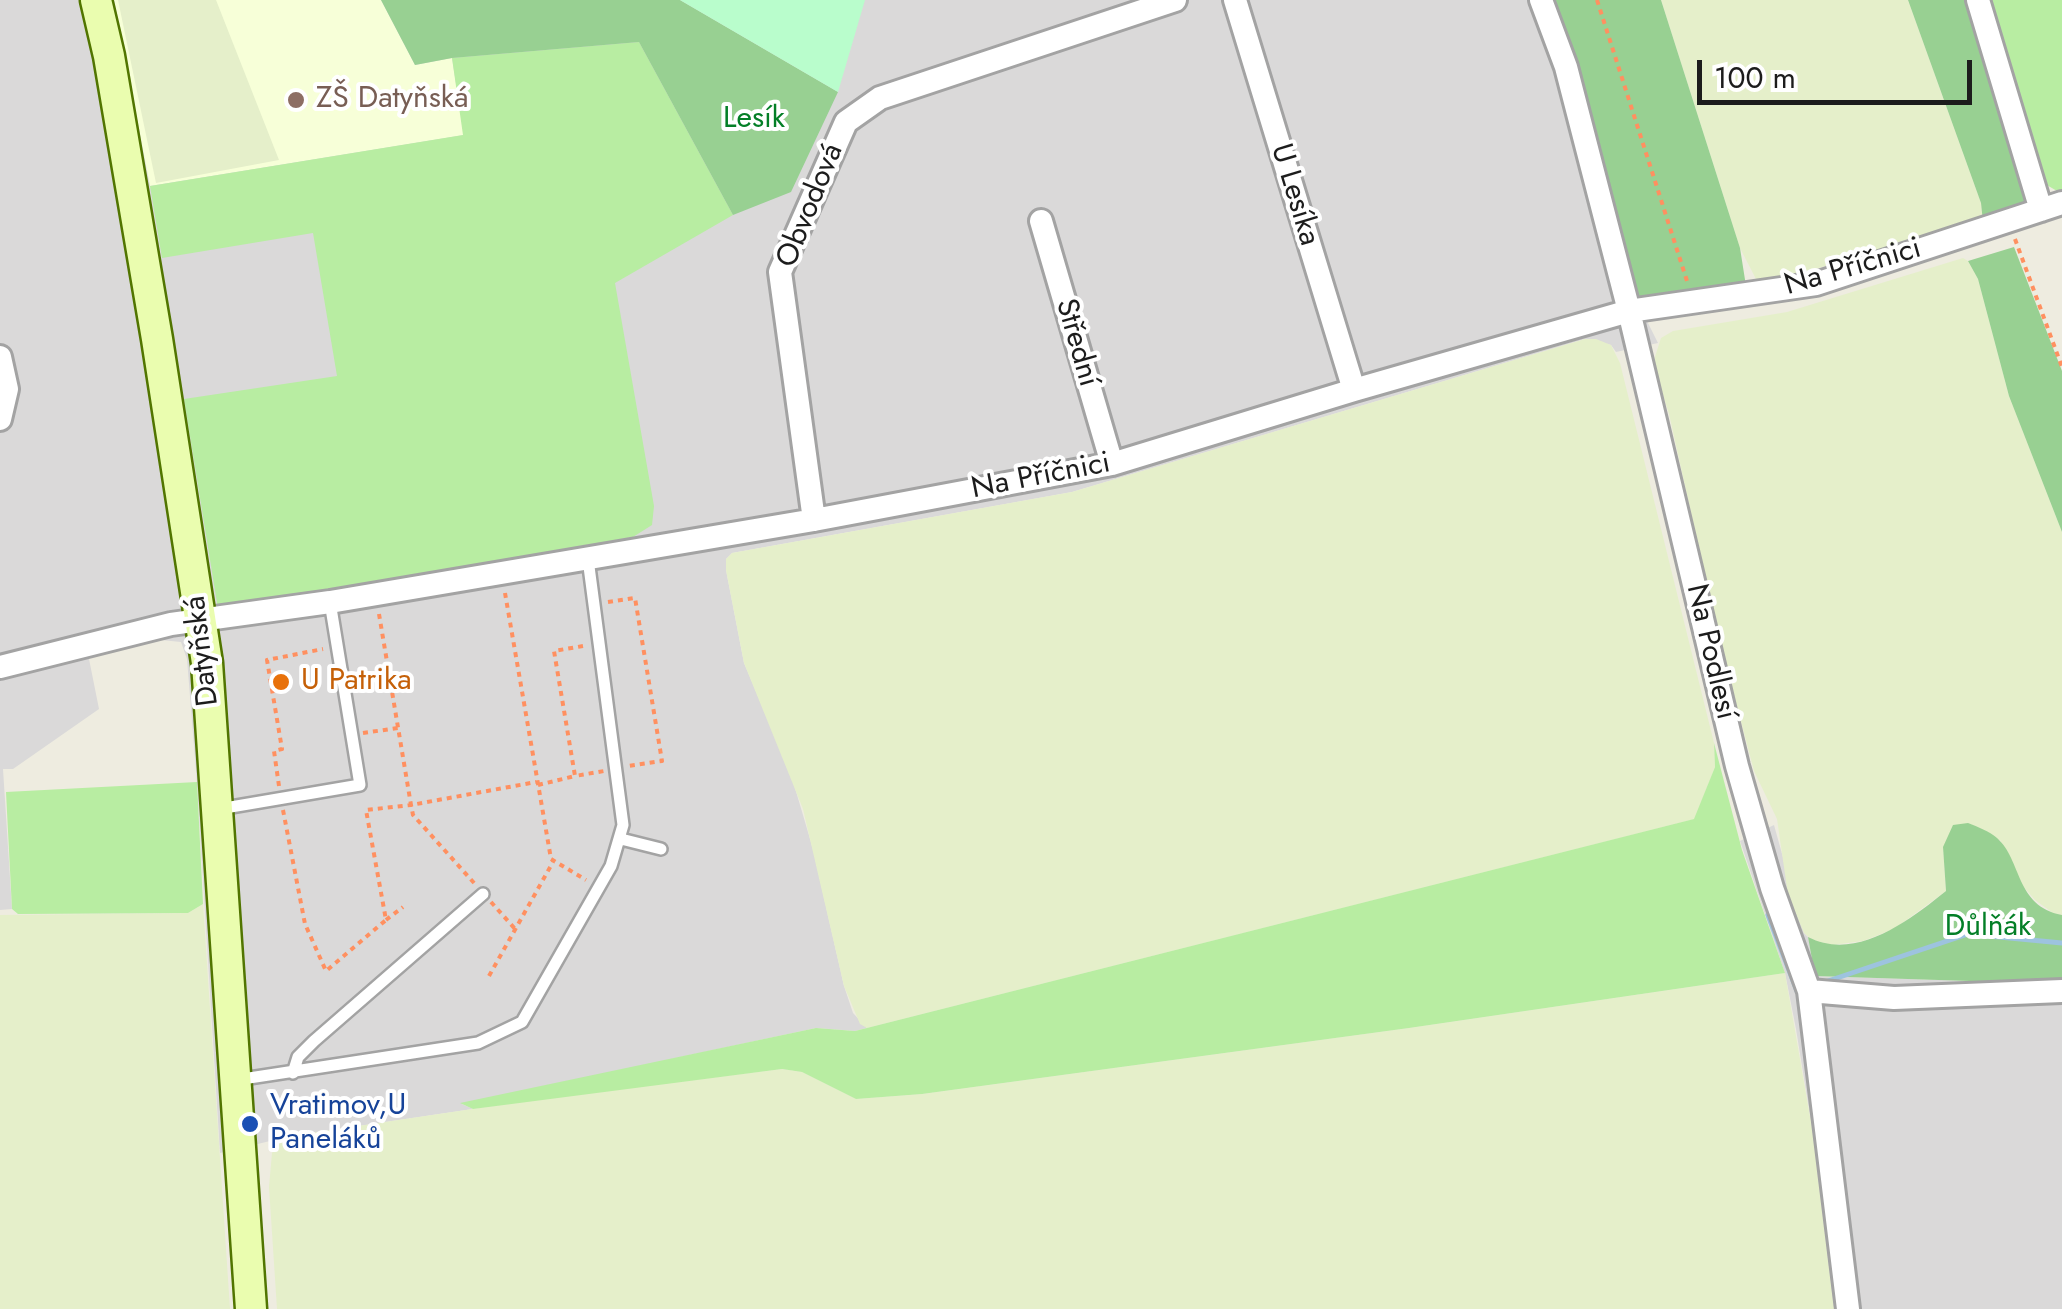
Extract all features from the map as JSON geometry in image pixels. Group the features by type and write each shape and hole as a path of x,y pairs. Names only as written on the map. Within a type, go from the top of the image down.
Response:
{"main road":[{"name":"Datyňská","path":"96,0 202,622 219,809 251,1309"}],"street":[{"name":"Obvodová","path":"814,520 780,272 846,122 880,98 1175,0"},
{"name":"U Lesíka","path":"1235,0 1354,390"},
{"name":"Na Podlesí","path":"1541,0 1566,67 1629,311 1736,766 1772,888 1809,990 1848,1309"},
{"path":"1978,0 2051,206"},
{"name":"Na Příčnici","path":"0,667 171,624 376,595 1112,464 1629,311 1816,284 2051,206"},
{"name":"Střední","path":"1040,221 1112,464"},
{"path":"0,357 7,389 0,419"},
{"path":"1809,990 1894,998 2062,992"}],"lane":[{"path":"236,1080 478,1043 522,1022 599,887 621,839 623,810 588,558"},
{"path":"219,809 360,785 330,602"},
{"path":"621,839 661,849"},
{"path":"293,1074 298,1057 314,1041 483,894"}],"path":[{"path":"1597,0 1694,302"},
{"path":"2008,221 2062,367"},
{"path":"489,976 554,861 537,784 502,573"},
{"path":"376,595 413,815 516,930"},
{"path":"386,920 366,810 662,761 634,598 594,605"},
{"path":"575,776 554,651 600,644"},
{"path":"337,646 267,660 282,749 274,751 281,799 305,924 326,971 404,907"},
{"path":"352,735 398,728"},
{"path":"554,861 599,887"}],"shaded area":[{"path":"0,0 1545,0 1637,301 1658,343 1616,352 1611,345 1585,339 1072,492 732,553 726,559 726,570 744,663 790,771 813,849 844,986 853,1013 867,1028 816,1028 462,1104 473,1109 291,1136 220,1153 197,783 187,659 181,642 151,639 88,654 99,709 13,769 3,769 12,909 0,910"},
{"name":"ZŠ Datyňská","path":"114,0 381,0 415,65 452,58 464,135 150,186"},
{"path":"118,0 216,0 279,160 156,183"},
{"path":"1661,0 1908,0 1981,203 1983,222 1804,272 1757,281 1740,248"},
{"path":"1963,258 1978,279 2009,396 2062,532 2062,915 2035,900 2021,884 2000,840 1943,847 1946,891 1894,929 1863,941 1832,945 1812,940 1804,933 1788,895 1777,819 1754,771 1718,634 1669,414 1653,363 1661,338 1673,331 1787,312"},
{"path":"1585,339 1611,345 1620,363 1714,743 1715,767 1695,819 867,1028 860,1024 844,986 803,809 744,663 726,570 726,559 732,553 1072,492"},
{"path":"1774,825 1816,976 2062,984 2062,1309 1834,1309 1812,1128 1785,973 1740,841"},
{"path":"203,904 230,1309 0,1309 0,915 188,913"},
{"path":"1785,973 1812,1128 1834,1309 277,1309 269,1187 272,1153 291,1136 553,1097 782,1069 802,1072 856,1099 922,1094"}],"green space":[{"name":"Lesík","path":"381,0 680,0 838,92 791,192 733,215 639,42 452,58 415,65"},
{"path":"680,0 865,0 838,92"},
{"path":"1545,0 1661,0 1740,248 1746,286 1637,301"},
{"path":"1908,0 1968,0 2029,200 1988,223 1983,222 1981,203"},
{"path":"1985,0 2062,0 2062,190 2040,181"},
{"path":"639,42 733,215 615,283 654,506 652,525 633,537 218,609 184,399 337,376 313,233 162,258 150,186 463,135 452,58"},
{"path":"2014,247 2062,371 2062,532 2009,396 1978,279 1968,261"},
{"path":"1714,743 1742,850 1785,973 922,1094 856,1099 802,1072 782,1069 473,1109 460,1103 816,1028 855,1031 1694,819 1715,767"},
{"path":"197,782 203,904 188,913 18,914 12,909 6,792"},
{"name":"Důlňák","path":"1968,823 1997,838 2027,892 2047,910 2062,915 2062,984 1815,976 1808,937 1826,943 1863,941 1899,925 1946,891 1943,847 1953,825"}],"waterway":[{"path":"1768,915 1797,991"},
{"path":"1825,982 1968,934 2062,943"}],"place":[{"name":"ZŠ Datyňská","path":"296,100"},
{"name":"U Patrika","path":"281,682"},
{"name":"Vratimov,U Paneláků","path":"250,1124"}]}
